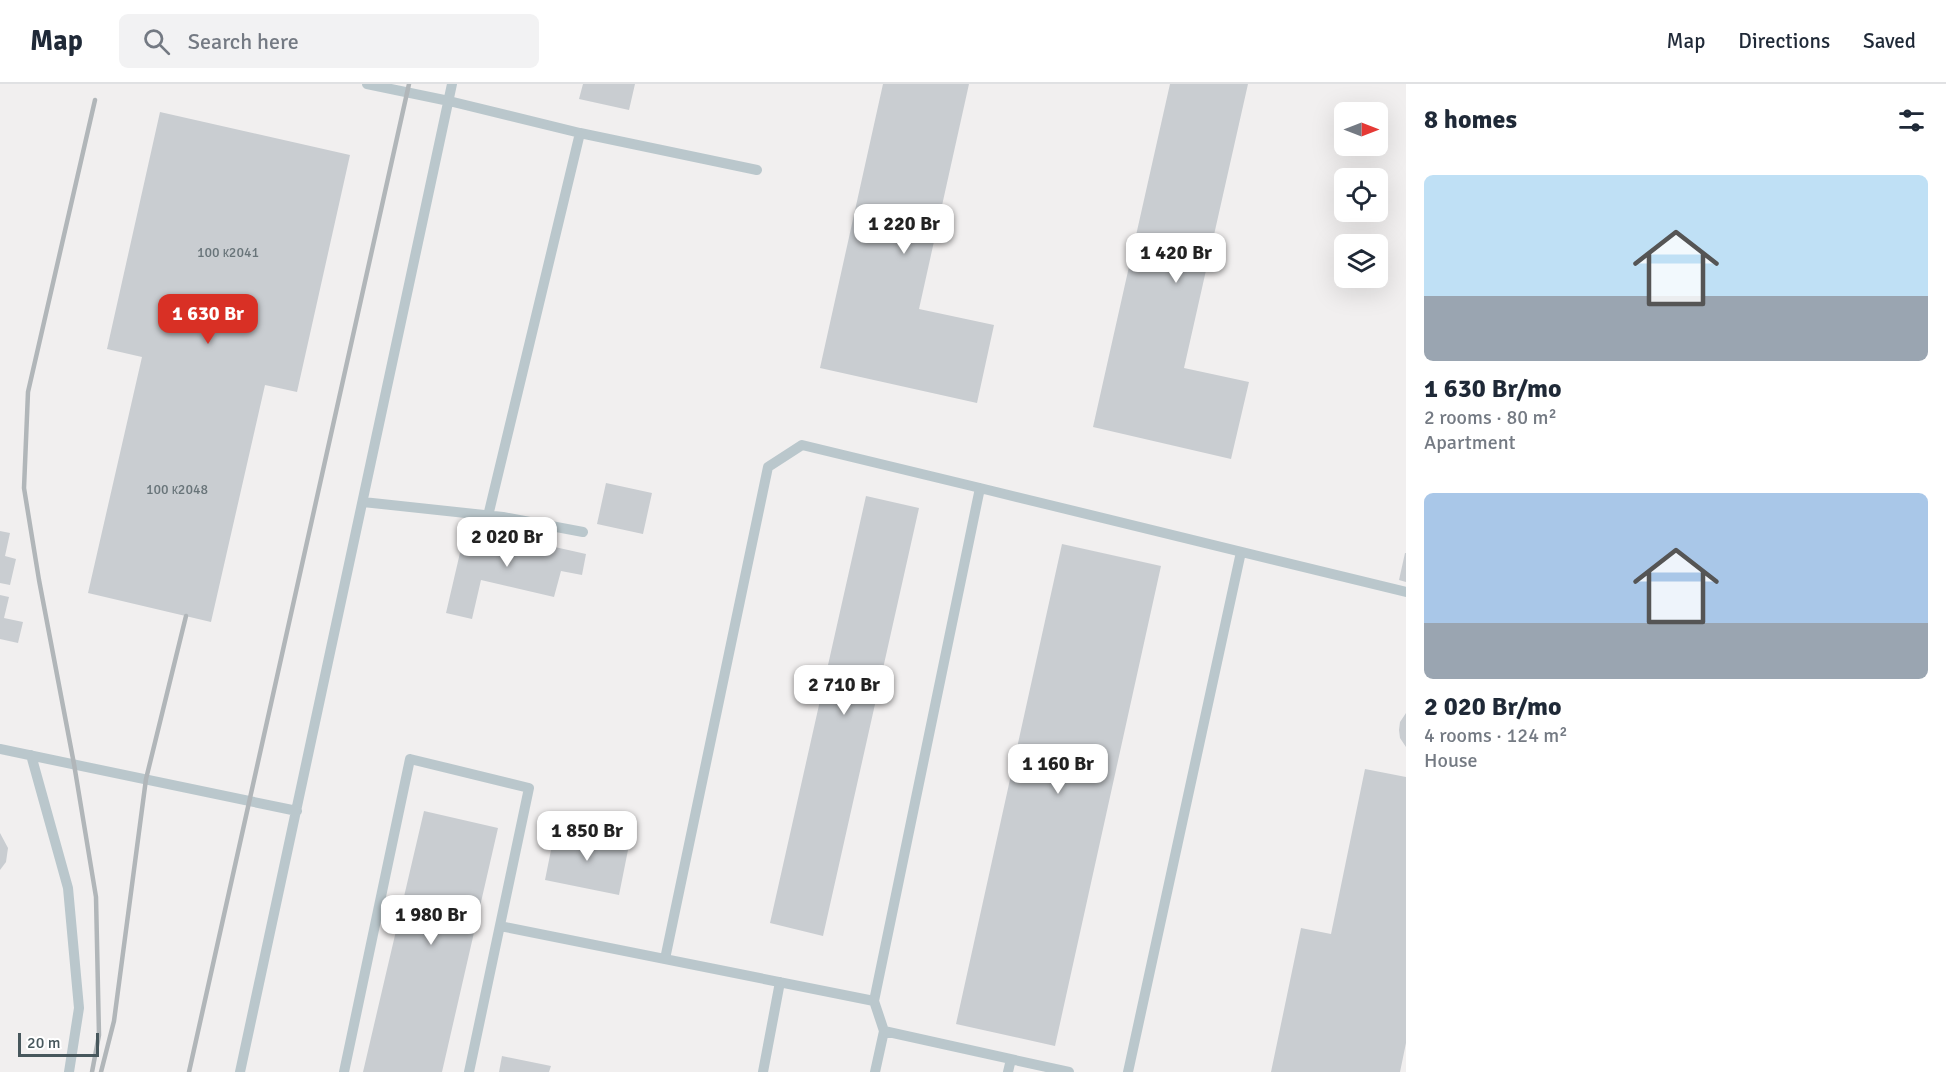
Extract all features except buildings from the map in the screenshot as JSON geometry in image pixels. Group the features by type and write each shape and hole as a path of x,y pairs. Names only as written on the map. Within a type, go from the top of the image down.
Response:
{"lane":[{"path":"367,84 449,100 580,133 757,170"},
{"path":"240,1072 453,84"},
{"path":"488,516 580,133"},
{"path":"665,959 768,467 802,445 1406,592"},
{"path":"875,1072 884,1031 874,1001 980,488"},
{"path":"363,502 488,516 583,532"},
{"path":"1128,1072 1241,552"},
{"path":"0,749 297,811"},
{"path":"31,755 68,888 79,1008 69,1072"},
{"path":"344,1072 410,759 529,788 469,1072"},
{"path":"500,926 874,1001"},
{"path":"762,1072 780,982"},
{"path":"884,1031 1069,1072"},
{"path":"1008,1072 1011,1059"}],"railway":[{"path":"189,1072 409,84"},
{"path":"92,1072 99,1035 96,897 24,488 28,392 95,100"},
{"path":"101,1072 114,1021 146,779 186,616"}]}
